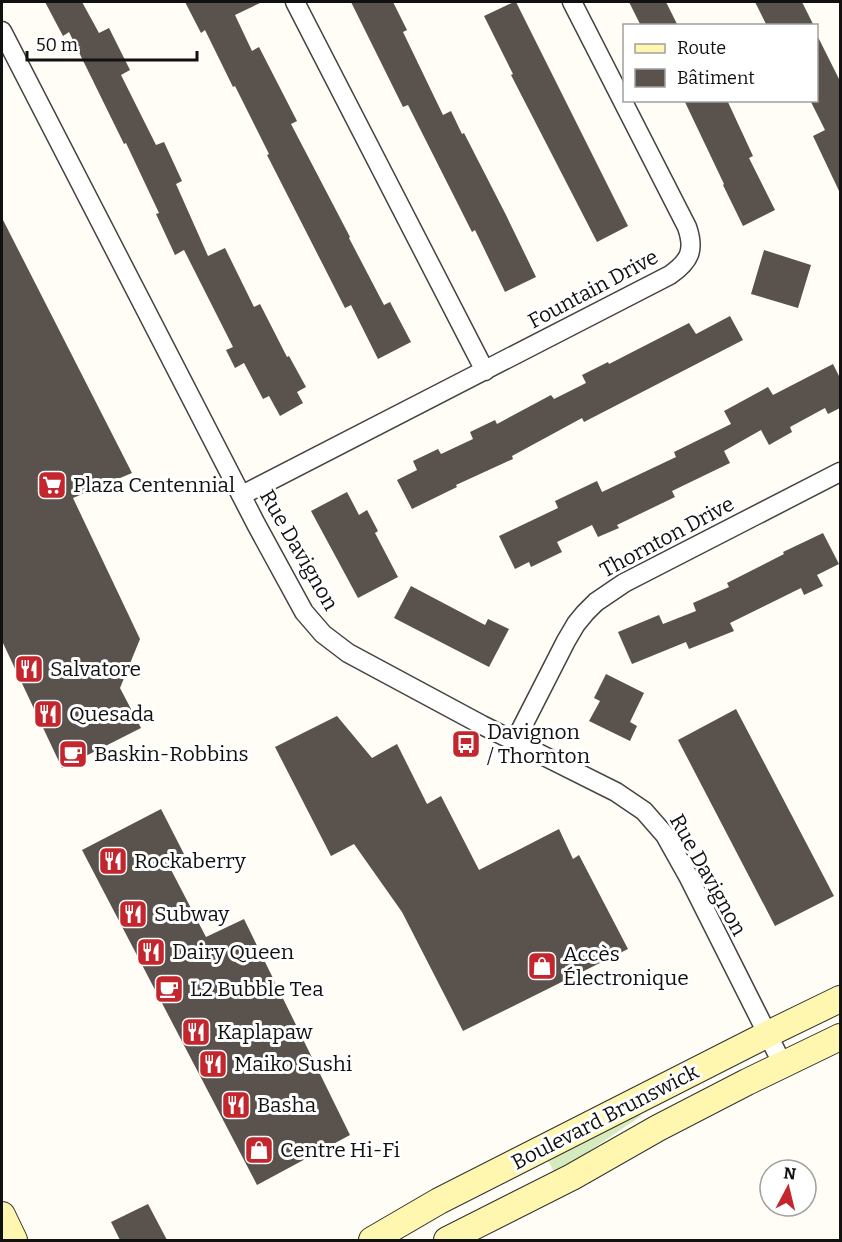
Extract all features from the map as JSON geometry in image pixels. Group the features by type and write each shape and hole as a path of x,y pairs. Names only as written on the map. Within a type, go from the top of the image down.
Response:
{"street":[{"path":"295,2 485,371"},
{"name":"Fountain Drive","path":"572,2 623,102"},
{"name":"Rue Davignon","path":"2,31 304,612 323,634 348,653 616,792 638,806 651,818 665,835 688,876 783,1065"},
{"name":"Fountain Drive","path":"242,495 670,275 685,263 689,256 691,237 623,102"},
{"name":"Thornton Drive","path":"515,741 566,641 585,613 596,602 624,583 840,472"},
{"name":"Boulevard Brunswick","path":"372,1240 439,1201 840,999"},
{"name":"Boulevard Brunswick","path":"447,1240 572,1177 658,1128 840,1036"},
{"path":"2,1215 14,1240"}],"green space":[{"path":"639,1113 641,1116 573,1162 554,1172 548,1160"}],"building":[{"path":"45,2 82,2 99,33 109,28 130,70 121,75 156,145 164,142 182,181 176,184 208,256 225,248 254,307 260,304 287,357 289,356 306,387 297,392 303,403 280,416 269,396 263,399 244,363 235,368 226,350 233,347 184,250 175,255 156,214 159,213 126,143 124,144 69,32 63,36"},
{"path":"185,2 262,2 235,15 252,51 259,47 297,121 291,124 384,305 390,302 411,342 378,359 351,305 345,308 267,155 269,154 235,86 233,87 205,30 201,33"},
{"path":"351,2 393,2 407,30 403,32 443,115 451,111 462,134 464,133 536,277 505,292 475,230 472,232 408,105 403,107"},
{"path":"514,2 628,226 597,242 511,75 513,74 484,16"},
{"path":"629,2 666,2 677,24 640,24"},
{"path":"755,2 802,2 813,24 766,24"},
{"path":"818,37 840,81 840,193 813,136 825,130 811,102 818,102"},
{"path":"685,102 728,102 753,156 749,158 775,210 743,226"},
{"name":"Plaza Centennial","path":"2,218 132,473 73,498 140,639 120,688 141,728 62,768 2,641"},
{"path":"764,250 811,265 798,308 751,294"},
{"path":"730,316 743,340 584,422 582,418 512,456 513,459 456,485 457,487 412,509 397,480 417,470 413,461 438,449 441,454 473,439 470,432 495,420 497,424 551,395 554,399 586,383 582,375 608,362 609,364 689,323 696,334"},
{"path":"833,364 840,378 840,408 828,414 825,408 790,427 792,432 769,445 761,430 724,451 730,463 672,491 675,497 617,525 619,528 598,537 592,525 557,542 562,552 531,567 529,562 515,569 499,536 558,508 555,501 597,481 602,492 676,457 674,452 731,424 724,411 768,387 773,395"},
{"path":"347,492 359,515 367,510 378,531 375,533 398,577 358,598 311,511"},
{"path":"823,533 839,564 817,575 823,586 804,595 801,588 730,623 734,631 689,649 686,642 632,664 618,632 659,615 663,624 696,611 693,603 729,587 727,583"},
{"path":"411,586 485,625 488,619 509,629 489,667 394,618"},
{"path":"606,674 644,693 630,722 637,726 630,741 589,721 600,701 594,698"},
{"path":"736,709 834,896 775,926 678,740"},
{"path":"337,716 372,758 397,744 427,804 441,796 479,870 559,829 573,859 579,855 628,949 463,1031 402,912 354,844 331,856 275,747"},
{"path":"161,809 184,854 167,862 206,937 244,919 350,1135 257,1185 82,850"},
{"path":"148,1204 167,1240 120,1240 111,1222"}],"place":[{"name":"Plaza Centennial","path":"52,485"},
{"name":"Salvatore","path":"29,669"},
{"name":"Quesada","path":"48,714"},
{"name":"Davignon / Thornton","path":"466,744"},
{"name":"Baskin-Robbins","path":"73,754"},
{"name":"Rockaberry","path":"113,861"},
{"name":"Subway","path":"133,914"},
{"name":"Dairy Queen","path":"151,952"},
{"name":"Accès Électronique","path":"542,966"},
{"name":"L2 Bubble Tea","path":"169,989"},
{"name":"Kaplapaw","path":"196,1032"},
{"name":"Maiko Sushi","path":"213,1064"},
{"name":"Basha","path":"236,1105"},
{"name":"Centre Hi-Fi","path":"259,1150"}]}
